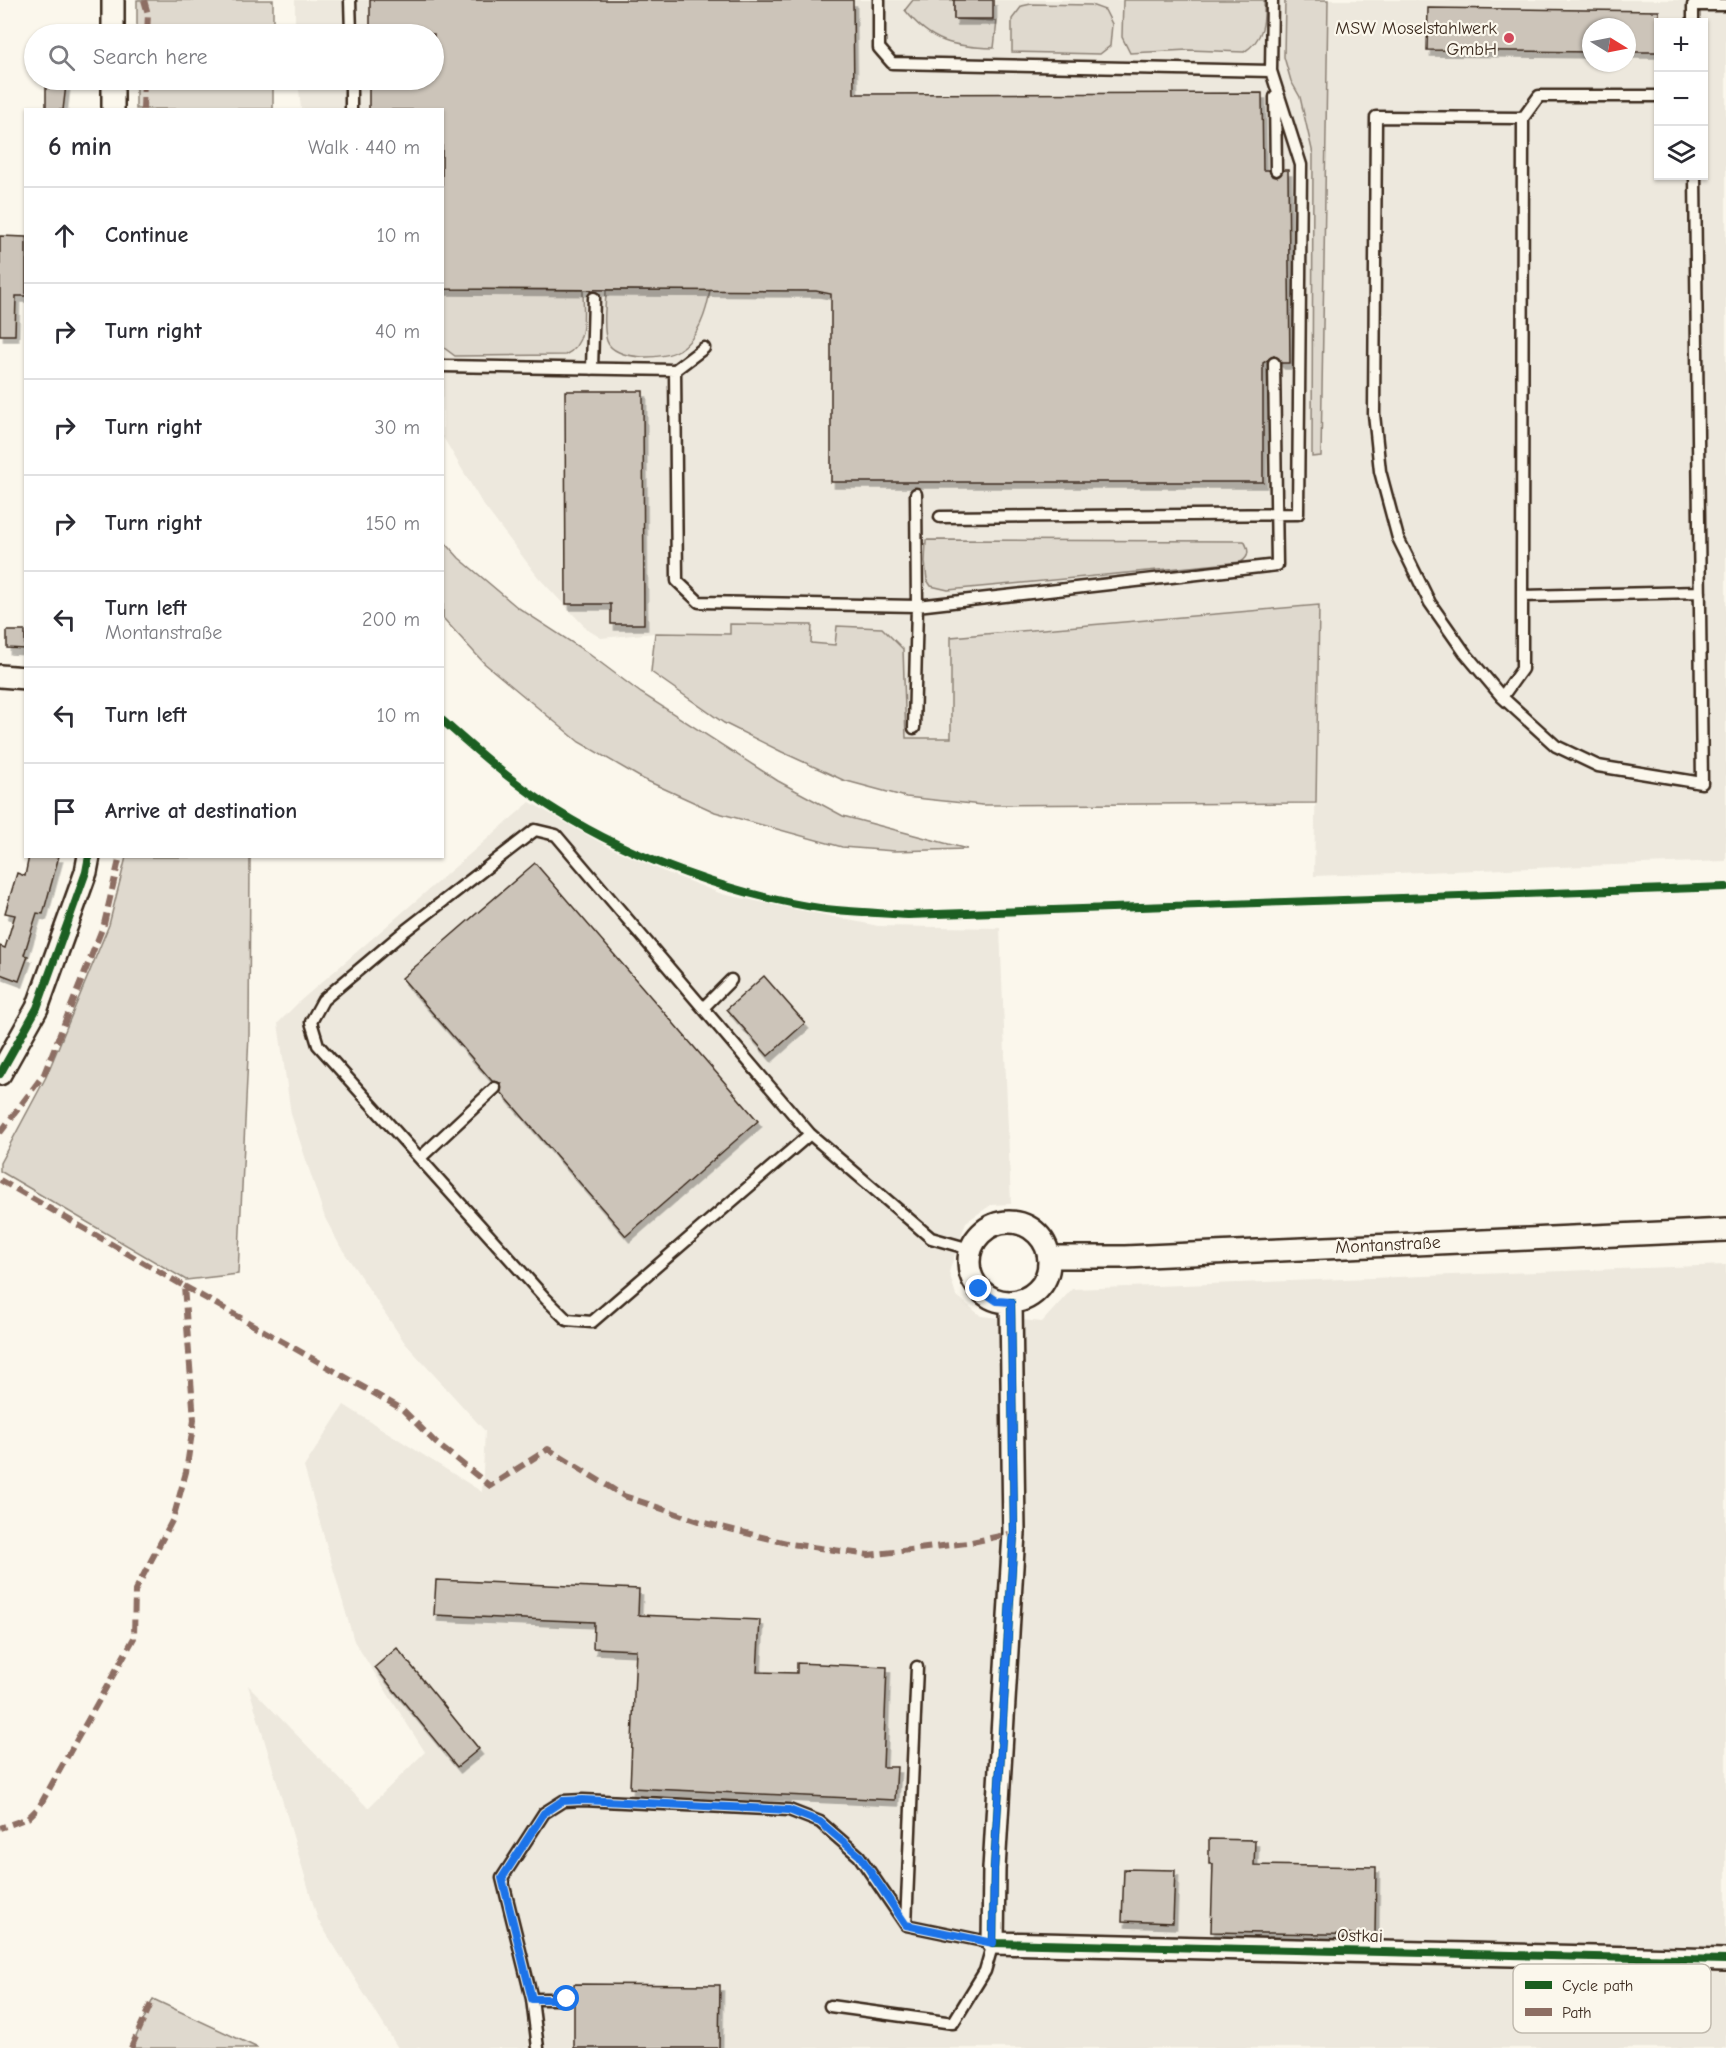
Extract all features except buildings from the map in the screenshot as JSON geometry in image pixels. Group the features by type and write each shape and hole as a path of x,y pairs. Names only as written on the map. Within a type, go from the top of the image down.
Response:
{"street":[{"path":"113,0 113,24"},
{"path":"113,90 113,108"},
{"path":"0,676 24,678"},
{"path":"0,1074 37,1008 86,872 89,858"},
{"path":"1005,1221 1017,1222 1037,1232 1045,1243 1049,1257 1049,1270 1043,1283 1034,1294 1011,1302 997,1301 979,1289 971,1277 968,1263 970,1249 979,1234 991,1225 1005,1221"},
{"name":"Montanstraße","path":"1049,1257 1125,1257 1726,1230"},
{"path":"993,1943 994,1869 1014,1533 1011,1302"},
{"name":"Ostkai","path":"993,1943 1726,1960"}],"lane":[{"path":"350,0 351,24"},
{"path":"879,0 879,48 892,63 1271,72"},
{"path":"940,517 1298,513 1301,165 1271,72 1272,0"},
{"path":"1693,3 1726,5"},
{"path":"1275,85 1276,170"},
{"path":"351,90 351,108"},
{"path":"1502,697 1522,669 1523,118 1539,96 1654,96"},
{"path":"1523,118 1376,117 1374,414 1380,471 1398,538 1430,603 1466,653 1502,697 1556,746 1598,766 1702,783 1695,180"},
{"path":"592,369 594,298"},
{"path":"444,366 675,370 704,348"},
{"path":"675,370 676,581 699,602 917,606 1277,565 1274,363"},
{"path":"914,728 917,606 916,494"},
{"path":"1522,596 1700,592"},
{"path":"810,1134 592,1322 567,1320 318,1045 311,1022 323,1000 406,930 535,830 556,835 810,1134 931,1238 970,1249"},
{"path":"704,1008 731,980"},
{"path":"420,1158 495,1088"},
{"path":"906,1925 916,1667"},
{"path":"538,2048 532,1999 502,1878 544,1813 562,1801 583,1800 789,1810 820,1822 860,1856 906,1925 993,1943 985,1971 953,2023 830,2006"},
{"path":"532,1999 567,1999"}],"shaded area":[{"path":"137,0 273,0 273,24 137,24"},
{"path":"295,0 1726,0 1726,861 1314,876 1319,606 951,637 952,738 906,739 903,649 811,643 811,625 731,624 731,634 655,633 601,638 588,630 538,577 482,503 444,439 444,108 301,108 299,90 444,90 444,24 295,24"},
{"path":"913,0 954,0 954,19 997,21 994,48 955,44 934,36 924,30 905,10"},
{"path":"1123,0 1264,0 1262,29 1256,41 1244,52 1188,50 1130,53 1122,37"},
{"path":"1285,0 1328,0 1321,456 1312,457 1313,154 1300,97 1291,81 1284,57"},
{"path":"1031,4 1091,5 1105,10 1112,24 1110,46 1100,54 1012,52 1012,19 1022,6"},
{"path":"136,90 273,90 273,108 136,108"},
{"path":"444,289 583,290 584,317 581,335 573,350 565,355 455,356 444,348"},
{"path":"606,290 710,290 704,315 696,332 686,345 662,356 640,357 619,352 611,348 607,341 604,322"},
{"path":"926,540 1244,541 1248,553 1241,562 948,590 931,586 927,580"},
{"path":"444,541 459,558 517,607 585,651 641,693 778,781 843,816 967,849 894,851 842,847 715,812 643,779 579,742 484,663 444,619"},
{"path":"1319,605 1316,803 982,805 906,797 843,780 782,752 724,723 651,672 655,633 730,634 730,624 812,625 811,643 835,645 837,626 882,628 903,649 906,738 951,738 951,637"},
{"path":"530,802 609,847 722,894 878,926 1000,928 1011,1204 991,1205 966,1222 949,1272 956,1295 981,1316 1042,1322 1072,1289 1726,1265 1726,2048 398,2048 318,1920 248,1685 368,1808 425,1752 354,1641 304,1467 344,1405 482,1492 485,1431 405,1343 340,1246 325,1218 291,1114 278,1023 300,1001"},
{"path":"126,858 250,858 249,1034 238,1274 186,1280 0,1171 0,1163 46,1077 109,925"},
{"path":"153,1999 258,2048 131,2048"}],"marked path":[{"path":"144,0 148,14 148,24"},
{"path":"143,108 144,90"},
{"path":"0,1133 44,1074 104,924 120,858"},
{"path":"0,1180 184,1286 194,1420 186,1472 173,1519 135,1591 134,1638 39,1807 28,1818 0,1828"},
{"path":"184,1286 402,1409 436,1443 490,1486 548,1449 624,1496 701,1522 791,1544 869,1555 967,1543 1014,1533"},
{"path":"131,2048 153,1999"}],"cycle path":[{"path":"444,722 527,790 557,811 618,845 721,885 826,909 908,915 1726,887"},
{"path":"0,1074 37,1008 86,872 89,858"},
{"path":"1011,1302 1014,1533 994,1869 993,1943 1726,1960"}],"place":[{"name":"MSW Moselstahlwerk GmbH","path":"1509,38"}],"route":[{"path":"567,1999 532,1999 502,1878 544,1813 562,1801 583,1800 789,1810 820,1822 860,1856 906,1925 993,1943 994,1869 1014,1533 1011,1302 997,1301 979,1289"}]}
